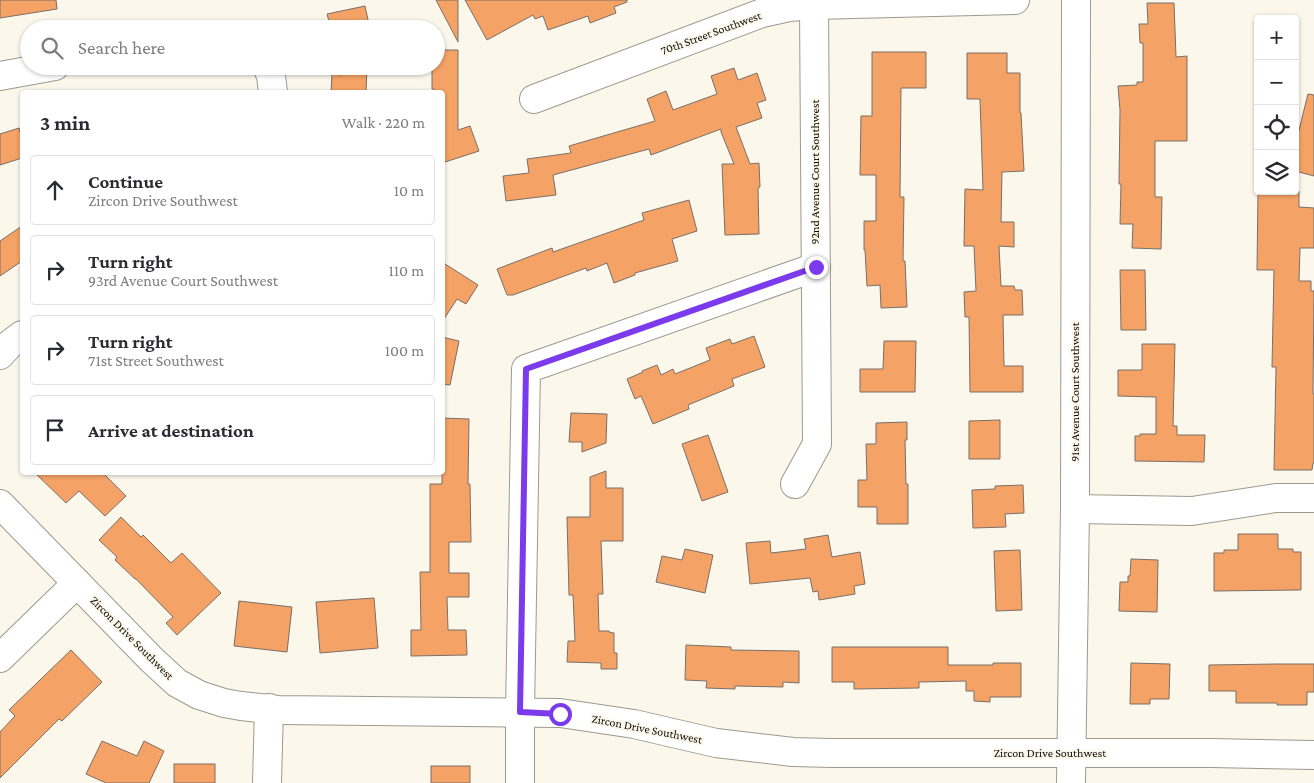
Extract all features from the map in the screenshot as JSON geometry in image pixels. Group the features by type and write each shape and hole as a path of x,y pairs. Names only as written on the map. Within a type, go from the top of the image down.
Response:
{"street":[{"name":"70th Street Southwest","path":"534,99 762,13 789,7 1015,0"},
{"name":"91st Avenue Court Southwest","path":"1071,783 1075,510 1076,0"},
{"name":"92nd Avenue Court Southwest","path":"795,484 817,444 814,5"},
{"path":"0,76 20,72"},
{"path":"270,75 273,90"},
{"path":"520,783 526,369 816,267"},
{"path":"0,354 20,336"},
{"path":"1075,510 1192,511 1276,498 1314,498"},
{"name":"Zircon Drive Southwest","path":"0,504 152,660 177,683 199,695 224,704 278,710 560,714 634,724 716,743 793,752 1071,752 1314,755"},
{"path":"0,658 77,583"},
{"path":"267,783 269,708"}],"building":[{"path":"0,0 56,0 57,9 0,18"},
{"path":"436,0 458,0 458,42"},
{"path":"465,0 627,0 627,2 614,7 616,13 590,23 588,16 548,30 543,16 535,19 533,15 487,40"},
{"path":"1147,3 1174,3 1176,57 1187,56 1187,141 1155,141 1155,197 1162,197 1161,249 1132,248 1133,224 1120,224 1120,110 1118,86 1137,85 1137,82 1143,82 1143,43 1140,43 1139,24 1148,24"},
{"path":"365,6 368,20 329,20 327,14"},
{"path":"445,50 458,50 458,130 470,126 479,151 445,162 445,90 432,89 432,75 445,75"},
{"path":"872,52 926,52 926,88 901,88 900,197 904,197 903,261 905,261 907,307 881,308 880,285 867,286 864,221 876,221 876,175 860,175 861,116 872,116"},
{"path":"967,53 1007,53 1007,73 1020,73 1020,113 1024,171 1002,172 1001,222 1014,222 1014,247 999,246 1001,286 1014,286 1015,290 1022,290 1023,315 1003,315 1004,366 1023,366 1023,392 970,392 969,317 965,317 964,292 976,291 974,246 964,246 965,189 983,190 980,99 967,99"},
{"path":"734,68 738,80 757,73 766,100 757,103 762,118 736,127 750,164 759,163 759,234 725,235 722,164 734,164 721,129 651,155 649,149 553,175 556,195 506,201 503,176 529,173 527,159 571,153 569,146 655,121 647,99 666,91 673,110 717,94 711,76"},
{"path":"332,75 367,75 366,90 331,90"},
{"path":"1308,94 1314,95 1314,176 1299,172 1299,130"},
{"path":"19,128 20,159 0,165 0,134"},
{"path":"1258,195 1299,195 1299,207 1314,208 1314,248 1300,248 1299,281 1311,281 1311,291 1314,291 1314,463 1312,470 1274,470 1276,367 1272,367 1274,270 1257,270"},
{"path":"689,200 697,231 672,239 678,261 635,273 635,275 614,283 607,263 587,271 586,268 513,295 507,295 497,269 552,248 553,252 644,220 642,213"},
{"path":"20,227 20,262 0,276 0,241"},
{"path":"445,264 478,285 466,304 457,299 445,317"},
{"path":"1120,270 1145,270 1146,330 1121,330"},
{"path":"754,336 765,367 732,379 734,386 688,405 689,409 653,424 641,396 635,399 627,379 642,371 657,365 661,375 673,369 675,374 710,360 706,348 730,339 732,344"},
{"path":"445,338 459,341 450,385 445,384"},
{"path":"884,341 916,341 915,392 860,392 860,369 883,369"},
{"path":"1142,344 1175,344 1173,426 1177,426 1177,435 1205,435 1204,462 1135,461 1135,436 1140,436 1140,434 1156,434 1156,397 1118,396 1118,370 1142,370"},
{"path":"571,413 607,414 606,443 582,452 582,442 569,442"},
{"path":"445,418 469,419 468,484 470,484 471,542 449,542 449,573 469,573 469,597 447,597 448,630 466,630 467,655 411,656 411,630 421,630 420,572 430,572 430,484 442,484 442,475 445,475"},
{"path":"1000,420 1000,459 969,459 969,421"},
{"path":"907,422 907,440 905,440 908,524 877,524 877,507 858,507 858,480 867,480 866,444 876,444 876,423"},
{"path":"708,435 728,492 702,501 682,444"},
{"path":"606,471 606,488 623,488 623,541 601,541 603,594 598,594 599,631 614,633 614,653 617,653 617,669 601,669 601,663 567,662 568,641 575,641 573,595 569,595 567,517 590,517 590,477"},
{"path":"37,475 105,475 126,496 105,516 79,491 66,503"},
{"path":"1023,485 1024,513 1005,514 1006,527 973,528 972,490 995,489 995,486"},
{"path":"121,517 141,537 143,535 171,563 182,553 221,593 177,635 166,623 173,617 115,560 117,557 99,540"},
{"path":"1238,534 1278,534 1278,549 1293,549 1293,552 1301,552 1301,590 1214,591 1214,553 1224,553 1224,550 1238,550"},
{"path":"828,535 832,557 860,552 865,584 854,586 855,594 819,600 818,591 813,592 810,578 750,584 746,543 770,541 771,553 806,549 804,539"},
{"path":"685,549 713,555 705,593 656,582 662,556 682,560"},
{"path":"1020,550 1022,610 996,611 994,551"},
{"path":"1131,559 1158,560 1157,612 1119,611 1120,582 1128,582"},
{"path":"374,598 378,648 320,653 316,602"},
{"path":"239,601 292,607 287,652 234,646"},
{"path":"686,645 731,647 731,650 799,651 799,683 783,682 783,687 735,686 735,689 706,688 707,681 685,680"},
{"path":"832,647 948,647 948,665 1021,663 1021,697 990,697 990,702 974,701 974,691 966,691 966,681 919,682 919,688 854,689 854,682 832,682"},
{"path":"71,650 102,682 62,721 59,719 0,778 0,732 15,716 9,710"},
{"path":"1131,663 1170,664 1169,699 1150,699 1150,704 1130,704"},
{"path":"1314,664 1314,692 1307,692 1307,705 1236,703 1236,691 1209,691 1209,665"},
{"path":"102,741 137,756 144,741 164,751 149,783 106,783 86,774"},
{"path":"174,764 215,764 215,783 174,783"},
{"path":"431,766 470,766 470,783 431,783"}],"route":[{"path":"560,714 520,712 526,369 816,267"}]}
